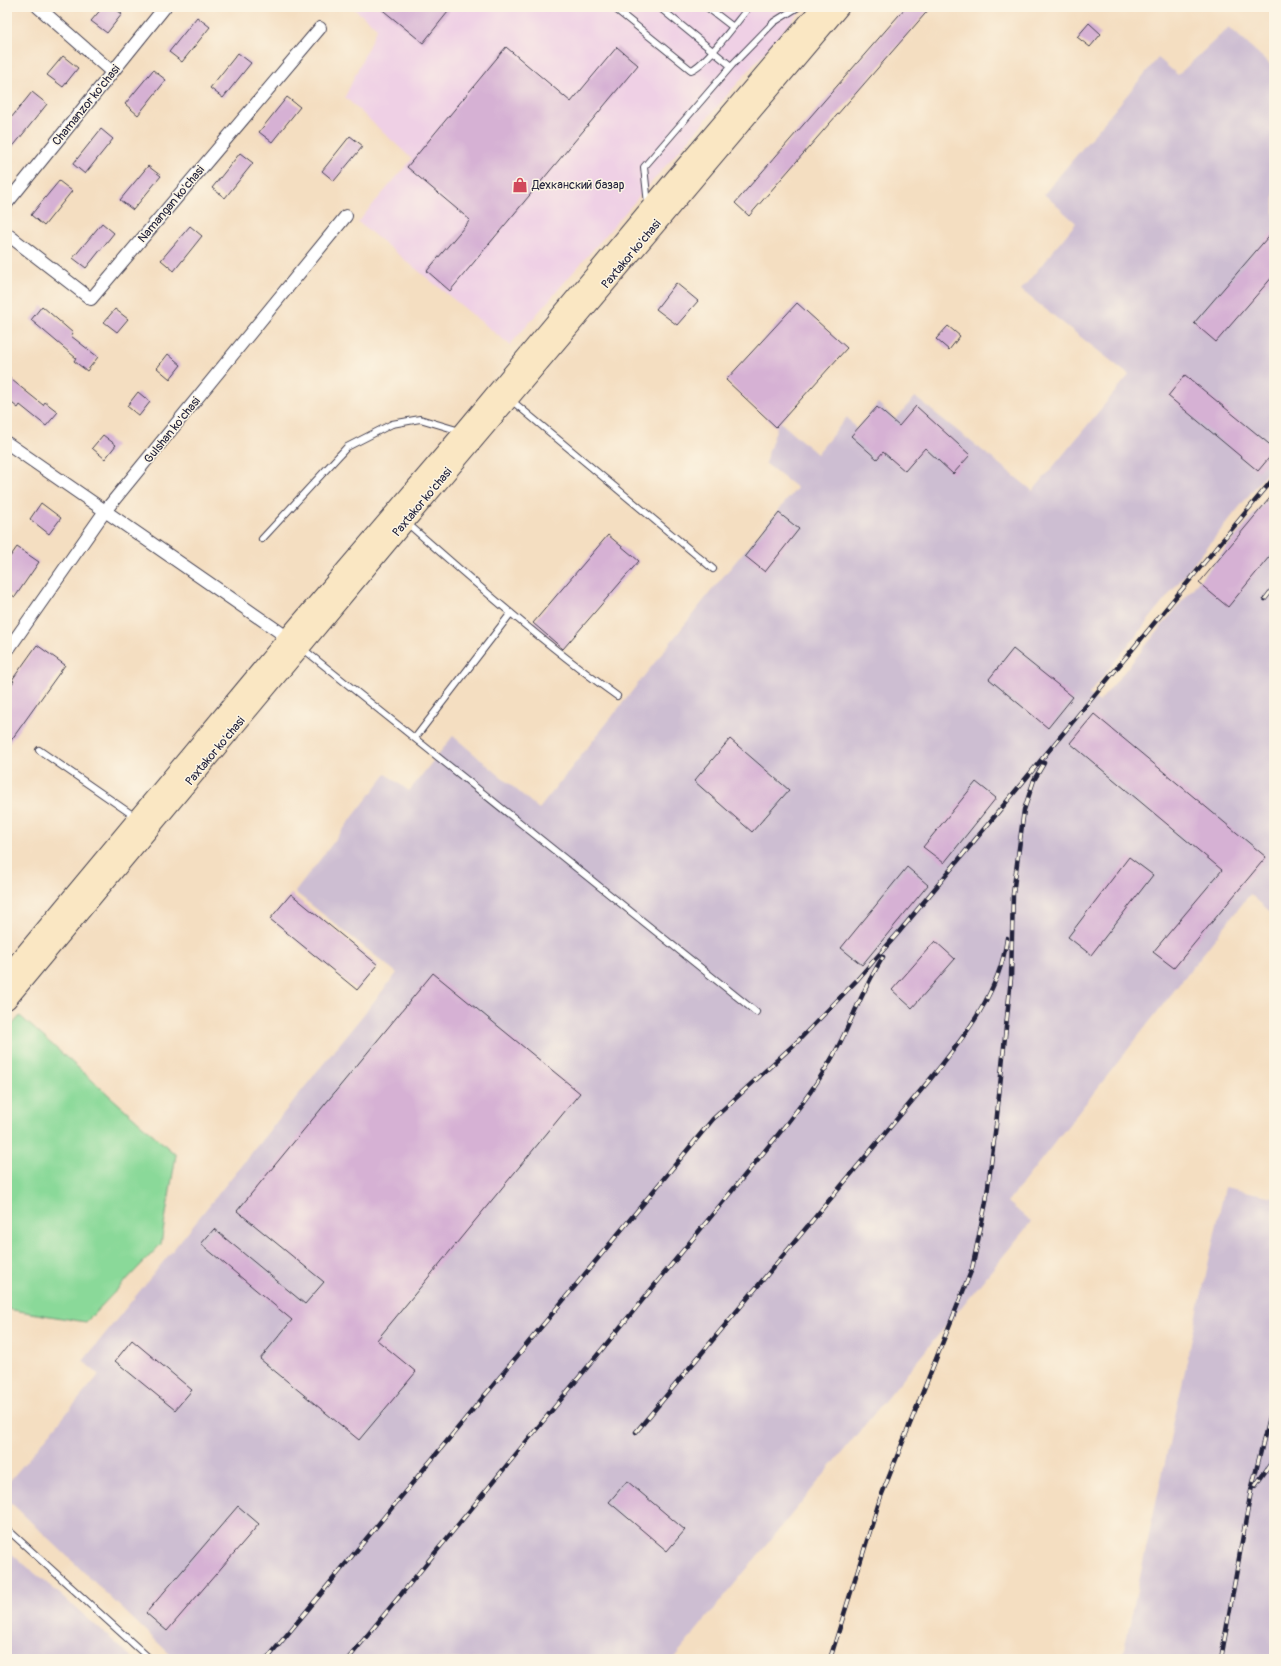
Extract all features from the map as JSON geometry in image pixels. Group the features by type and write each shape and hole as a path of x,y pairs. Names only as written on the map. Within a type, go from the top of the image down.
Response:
{"main road":[{"name":"Paxtakor ko'chasi","path":"7,1000 463,432 648,210 821,7"},
{"name":"Paxtakor ko'chasi","path":"7,975 138,819 294,642 405,522 840,7"}],"street":[{"path":"38,7 112,72"},
{"name":"Chamanzor ko'chasi","path":"7,203 165,7"},
{"name":"Namangan ko'chasi","path":"7,234 91,299 320,28"},
{"name":"Gulshan ko'chasi","path":"7,651 105,512 346,216"},
{"path":"7,443 294,642"}],"lane":[{"path":"613,7 691,70 696,68 713,50 749,7"},
{"path":"659,7 731,66"},
{"path":"707,7 733,27"},
{"path":"648,210 644,167 731,66 774,22 798,7"},
{"path":"509,399 713,569"},
{"path":"262,539 347,447 392,424 420,419 463,432"},
{"path":"405,522 510,613 571,663 617,696"},
{"path":"415,738 510,613"},
{"path":"294,642 756,1012"},
{"path":"39,750 138,819"},
{"path":"7,1529 150,1659"}],"shaded area":[{"name":"Дехканский базар","path":"352,7 804,7 510,345 358,222 412,159 345,97 377,28"},
{"path":"1229,27 1274,68 1274,464 1089,694 1099,702 1274,490 1274,915 1250,894 1008,1202 1031,1222 673,1659 175,1659 7,1499 7,1484 99,1375 83,1361 397,973 295,892 386,774 409,791 453,736 539,809 712,590 797,488 765,463 779,421 817,454 847,417 856,429 878,403 895,419 915,397 1033,491 1129,375 1021,290 1076,223 1044,194 1158,58 1178,75"},
{"path":"1225,1187 1274,1197 1274,1659 1122,1659"},
{"path":"7,1550 61,1595 134,1659 7,1659"}],"green space":[{"path":"20,1016 176,1155 161,1244 86,1322 7,1309 7,1031"}],"building":[{"path":"103,7 113,7 122,14 107,33 91,21"},
{"path":"379,7 452,7 423,43"},
{"path":"906,7 931,7 749,216 735,203"},
{"path":"197,17 210,27 182,62 169,52"},
{"path":"1089,23 1101,34 1090,47 1077,37"},
{"path":"506,47 571,102 617,47 638,65 450,291 427,271 470,220 407,167"},
{"path":"238,53 251,63 223,98 210,88"},
{"path":"63,56 78,68 63,87 47,75"},
{"path":"153,70 166,80 138,115 125,104"},
{"path":"32,92 47,104 7,154 7,123"},
{"path":"287,97 300,107 272,142 259,132"},
{"path":"101,129 113,139 85,174 73,164"},
{"path":"350,136 363,146 334,181 322,171"},
{"path":"240,153 253,163 225,198 212,188"},
{"path":"148,166 161,176 133,210 120,200"},
{"path":"59,181 72,191 44,226 31,215"},
{"path":"102,223 114,233 86,268 73,258"},
{"path":"190,226 202,236 174,271 161,260"},
{"path":"1274,230 1274,275 1216,342 1194,323"},
{"path":"676,283 698,301 677,325 656,309"},
{"path":"797,303 847,348 776,427 726,380"},
{"path":"42,306 73,333 71,336 98,357 87,371 74,361 76,358 31,320"},
{"path":"115,309 128,319 117,332 104,322"},
{"path":"948,326 960,336 949,350 936,339"},
{"path":"168,354 181,365 170,379 157,368"},
{"path":"1185,375 1274,448 1274,452 1258,471 1168,396"},
{"path":"7,376 43,405 45,402 58,412 46,426 20,405 18,408 7,399"},
{"path":"138,392 150,402 139,416 127,406"},
{"path":"916,406 970,455 953,474 925,448 905,471 883,452 877,459 851,436 877,407 899,426"},
{"path":"103,435 116,445 105,459 92,448"},
{"path":"1274,493 1274,551 1228,607 1199,583"},
{"path":"41,503 61,518 49,534 30,519"},
{"path":"779,513 799,529 765,572 745,556"},
{"path":"608,535 639,561 563,649 533,623"},
{"path":"17,547 39,562 15,597 7,592 7,561"},
{"path":"37,645 65,665 7,746 7,690 14,681 12,680"},
{"path":"1013,649 1073,697 1048,728 989,679"},
{"path":"1094,714 1266,857 1174,968 1153,952 1222,870 1070,743"},
{"path":"730,739 789,790 752,832 694,781"},
{"path":"976,782 996,798 944,863 923,847"},
{"path":"1129,857 1153,875 1091,955 1068,937"},
{"path":"907,867 928,885 862,965 841,948"},
{"path":"291,894 378,965 357,990 270,919"},
{"path":"935,941 955,959 912,1008 892,990"},
{"path":"433,973 580,1093 377,1340 416,1372 359,1440 260,1359 292,1320 201,1244 214,1229 305,1304 324,1282 237,1211"},
{"path":"132,1340 192,1390 175,1410 115,1361"},
{"path":"627,1481 685,1530 667,1551 609,1502"},
{"path":"238,1506 259,1524 167,1631 146,1613"}],"railway":[{"path":"267,1659 713,1119 798,1041 856,981 899,932 1274,478"},
{"path":"1265,599 1274,587"},
{"path":"830,1659 880,1499 972,1269 986,1202 996,1125 1011,978 1013,894 1024,810 1034,780 1044,763"},
{"path":"636,1432 957,1046 989,995 997,977 1007,938"},
{"path":"348,1659 794,1114 818,1081 832,1057 865,989 883,957"},
{"path":"1221,1659 1251,1491 1274,1398"},
{"path":"1255,1486 1274,1459"}],"place":[{"name":"Дехканский базар","path":"520,185"}]}
